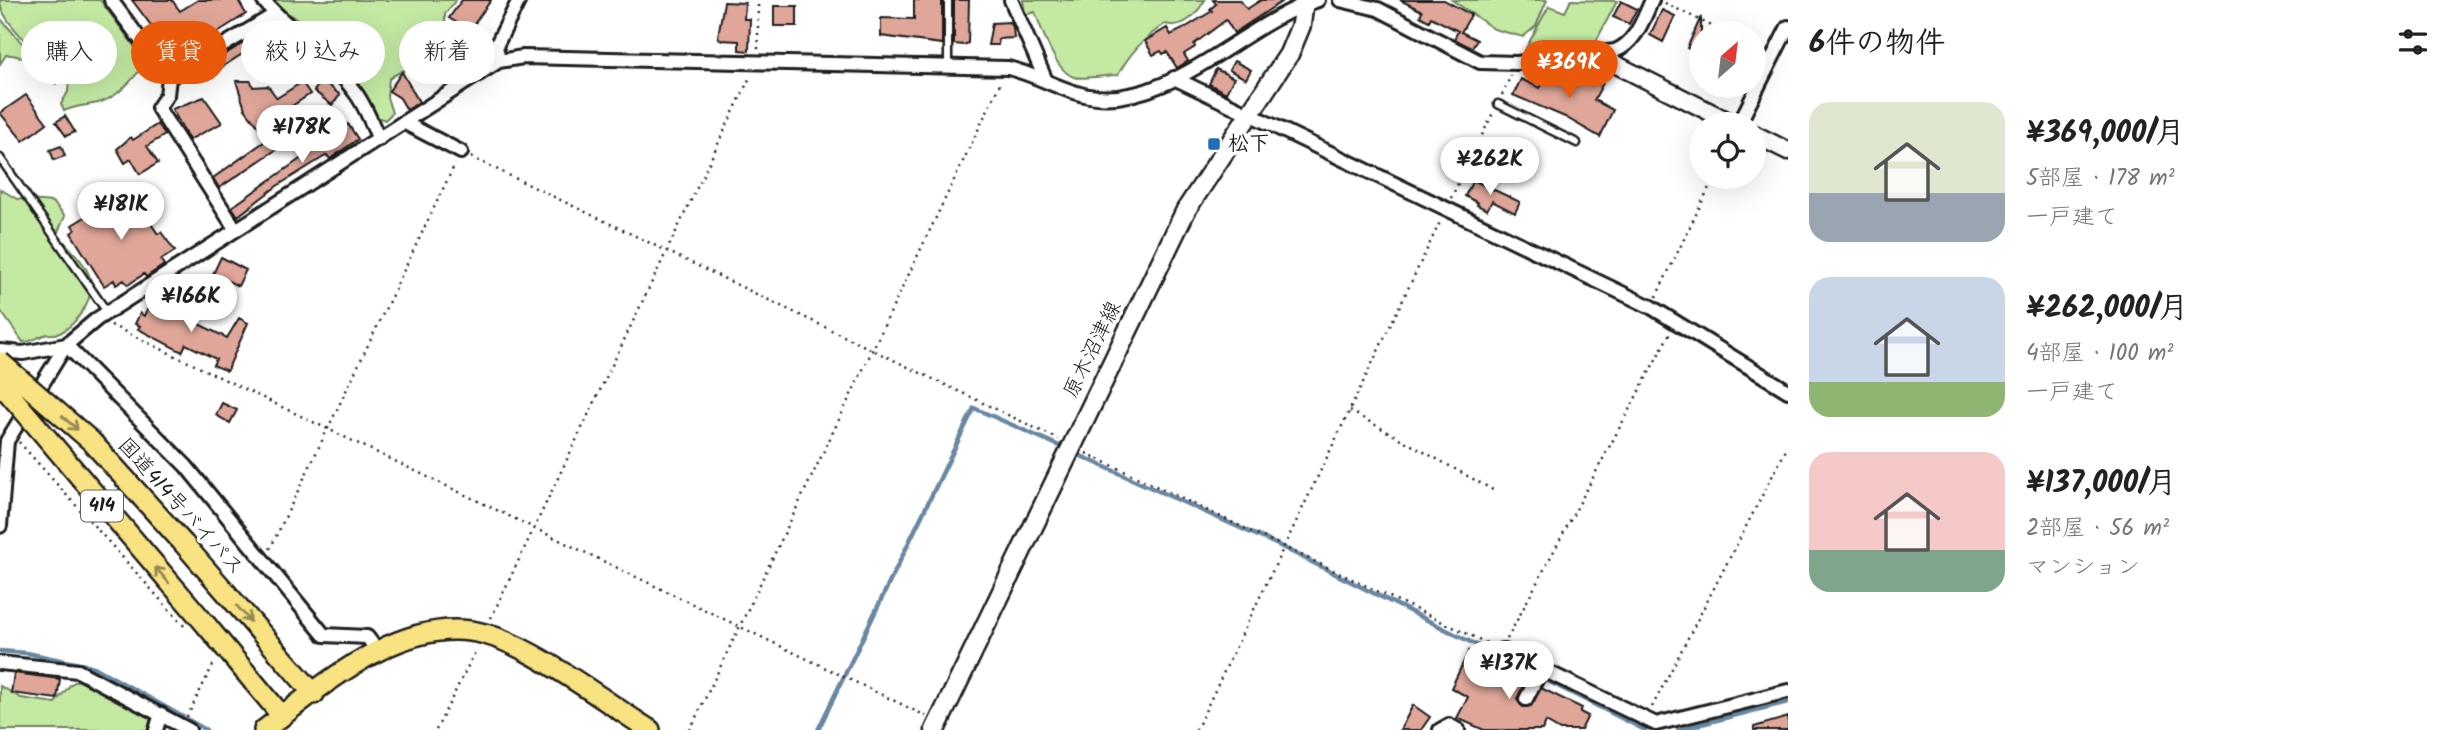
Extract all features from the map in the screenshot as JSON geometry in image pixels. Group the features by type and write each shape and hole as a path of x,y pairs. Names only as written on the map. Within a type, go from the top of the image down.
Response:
{"highway":[{"name":"国道414号バイパス","path":"0,362 91,441 314,694"},
{"name":"414","path":"0,383 198,628 282,716"},
{"path":"264,730 377,650 432,631 456,629 484,633 520,648 650,730"}],"main road":[{"name":"原木沼津線","path":"937,726 1186,211 1289,54 1309,1"}],"street":[{"path":"111,0 131,27"},
{"path":"262,0 274,15 297,31 356,93 379,139"},
{"path":"499,61 496,46 519,0"},
{"path":"1010,0 1046,81"},
{"path":"1340,0 1378,9 1480,62 1517,63 1595,54 1627,47 1652,0"},
{"path":"0,526 7,441 66,345 102,315 499,61 523,57 1008,68 1090,96 1112,97 1156,88 1284,12 1309,1"},
{"path":"227,43 274,15"},
{"path":"1743,112 1788,27"},
{"path":"1595,54 1713,112"},
{"path":"1174,78 1651,307 1788,391"},
{"path":"168,84 167,95 158,108 236,230"},
{"path":"405,123 461,152"},
{"path":"1766,140 1788,151"},
{"path":"0,351 23,353 66,345"},
{"path":"66,345 186,466 324,635 367,637 377,650"},
{"path":"1502,650 1656,724 1675,725 1788,691"},
{"path":"0,663 78,671 186,728"},
{"path":"1526,699 1541,670"},
{"path":"156,730 161,714"},
{"path":"1440,730 1449,725 1458,730"}],"lane":[{"path":"948,0 948,67"},
{"path":"1498,104 1577,144"},
{"path":"0,158 102,315"}],"path":[{"path":"534,528 758,62 758,0"},
{"path":"1659,0 1702,21"},
{"path":"1196,730 1517,63"},
{"path":"690,730 1008,68"},
{"path":"264,562 461,152 1502,650 1675,324"},
{"path":"1651,307 1708,189"},
{"path":"102,315 328,429 740,627 937,726"},
{"path":"1350,411 1493,490"},
{"path":"11,433 198,628"},
{"path":"1646,720 1788,446"},
{"path":"186,728 216,662 206,651"}],"green space":[{"path":"0,0 100,0 116,21 21,21 21,36 2,10"},
{"path":"273,0 456,0 445,14 445,21 399,21 399,73 389,79 387,97 392,113 385,120 377,117 354,84 385,84 385,21 300,21"},
{"path":"1023,0 1205,0 1189,20 1172,25 1165,24 1151,34 1132,53 1118,75 1083,78 1074,77 1061,67 1050,49 1035,12 1025,15"},
{"path":"1452,0 1547,0 1536,26 1523,37 1494,29"},
{"path":"1571,0 1617,1 1591,51 1529,58 1526,48 1549,6 1565,12"},
{"path":"0,18 21,42 21,58 6,55 0,64"},
{"path":"117,23 131,42 131,80 117,93 98,103 64,111 61,104 68,92 69,84 117,84"},
{"path":"0,189 17,199 53,202 65,216 57,234 84,266 91,285 88,301 79,317 60,333 46,334 23,342 0,310"},
{"path":"80,679 96,682 151,716 148,730 0,730 0,686 21,698 55,703 71,684"}],"building":[{"path":"132,0 172,0 180,11 198,0 238,0 246,14 227,26 227,21 148,21"},
{"path":"462,0 491,0 476,21 454,21 449,18"},
{"path":"914,0 942,0 942,44 881,36 881,18 914,19"},
{"path":"954,0 969,0 968,43 964,45 954,44"},
{"path":"1213,0 1240,0 1247,9 1261,0 1284,0 1234,33 1226,20 1194,44 1195,47 1184,54 1188,61 1177,68 1167,52 1163,54 1161,51 1153,55 1145,41 1167,28 1171,35 1183,29 1212,11 1210,9 1216,4"},
{"path":"1400,0 1444,0 1471,15 1461,32 1477,40 1472,48 1454,39 1458,31 1431,17 1429,21 1420,16 1422,11"},
{"path":"1621,1 1637,9 1629,24 1613,17"},
{"path":"724,2 745,3 744,19 750,19 749,51 739,50 739,41 720,40 718,36"},
{"path":"774,6 797,6 797,26 774,26"},
{"path":"1662,10 1675,16 1663,42 1650,35"},
{"path":"1009,22 1013,27 1014,38 998,39 998,45 988,45 992,23"},
{"path":"241,44 241,55 227,64 227,53"},
{"path":"1234,61 1251,70 1246,79 1229,70"},
{"path":"1216,69 1234,78 1226,93 1209,84"},
{"path":"1570,72 1584,80 1587,75 1603,83 1594,100 1613,110 1600,137 1565,117 1513,95 1521,79 1540,88 1548,74 1553,77 1561,73 1568,76"},
{"path":"399,76 399,84 409,84 419,102 407,110 400,98 389,91"},
{"path":"236,81 252,84 253,87 268,86 277,98 299,84 303,84 310,94 280,114 295,137 219,188 213,178 268,139 245,109"},
{"path":"319,84 327,84 340,95 332,105 314,91"},
{"path":"26,95 47,123 23,141 0,113"},
{"path":"204,97 222,123 189,140 172,109"},
{"path":"65,116 75,132 66,136 56,122"},
{"path":"158,124 165,135 147,146 158,163 140,174 131,159 125,163 117,149 131,137 133,140"},
{"path":"348,124 358,139 330,159 327,155 277,186 238,216 232,207 320,145 318,142"},
{"path":"61,146 65,156 54,160 50,150"},
{"path":"1473,180 1520,202 1515,213 1492,201 1487,210 1465,196"},
{"path":"121,195 125,202 133,197 158,234 161,232 175,251 161,260 164,265 146,277 144,274 128,285 124,280 116,285 114,280 104,286 71,233 75,230 72,225"},
{"path":"221,257 246,270 238,286 213,274"},
{"path":"152,301 227,338 239,318 248,323 227,371 213,365 216,359 186,344 182,352 138,329 140,326 135,324 140,313 144,316"},
{"path":"222,403 237,410 230,423 216,415"},
{"path":"1469,651 1525,682 1517,699 1523,707 1531,706 1541,688 1582,708 1580,712 1588,716 1581,730 1560,730 1546,722 1542,730 1484,730 1457,718 1468,697 1451,688"},
{"path":"14,673 60,679 57,699 11,693"},
{"path":"1413,705 1430,717 1421,730 1400,730"},
{"path":"1788,717 1788,730 1754,730 1754,727"}],"waterway":[{"path":"818,730 974,408 1064,448"},
{"path":"1072,452 1278,545 1645,730"},
{"path":"0,651 27,653 94,667 206,730"},
{"path":"1678,730 1788,702"}],"place":[{"name":"松下","path":"1214,144"}]}
